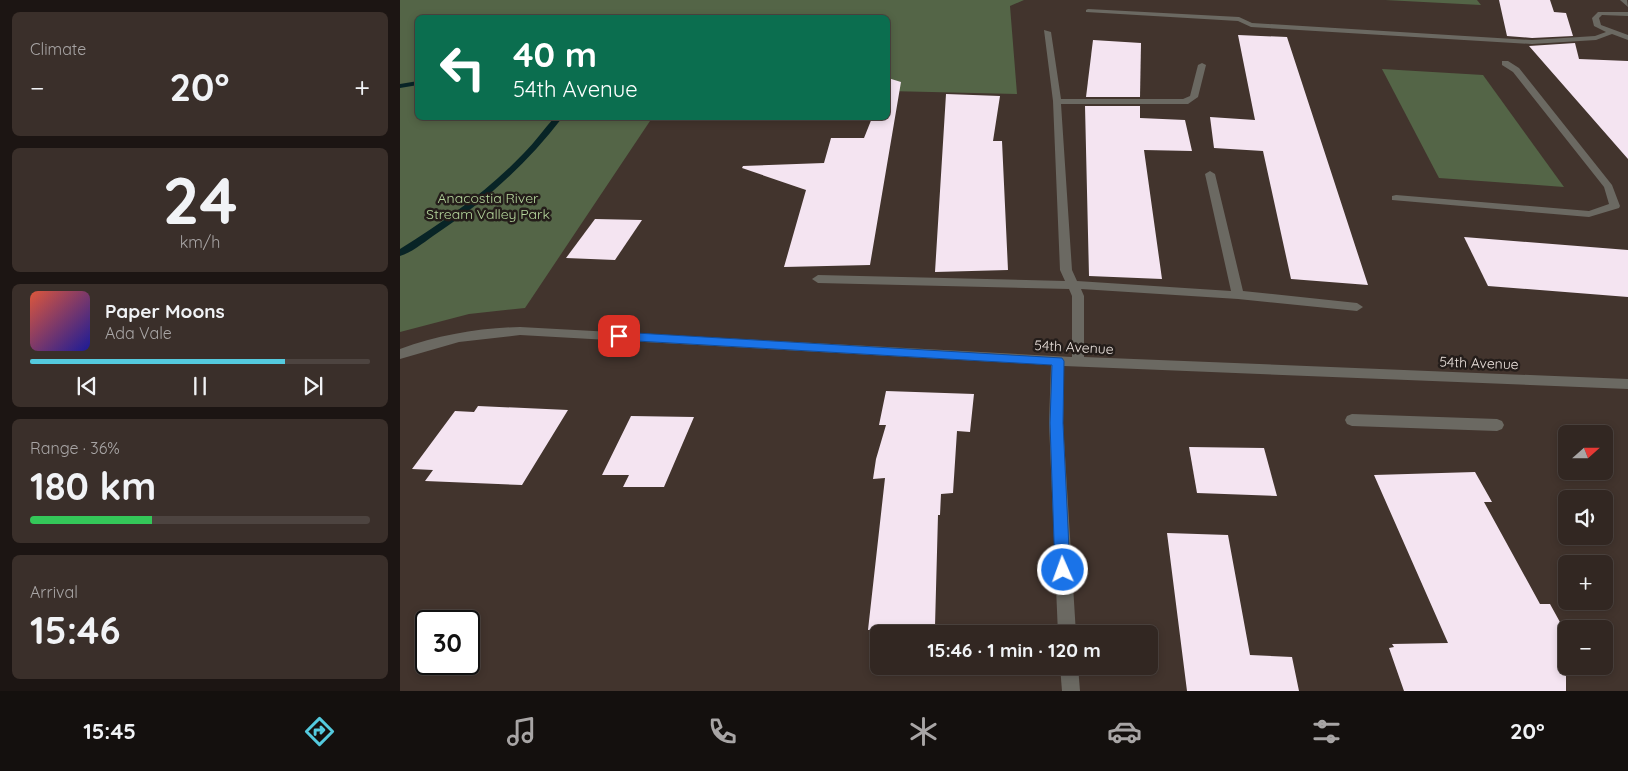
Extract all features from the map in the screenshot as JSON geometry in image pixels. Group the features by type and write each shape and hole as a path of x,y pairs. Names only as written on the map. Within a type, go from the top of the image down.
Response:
{"street":[{"path":"1623,0 1628,5"},
{"path":"1088,11 1239,19 1251,25 1532,42 1596,38 1611,32"},
{"path":"1628,14 1600,14 1595,18 1598,26 1628,38"},
{"path":"1047,32 1057,101 1066,270 1078,296 1078,362"},
{"path":"1396,198 1589,214 1615,206 1609,187 1516,70 1505,63"},
{"path":"1057,101 1185,102 1194,97 1202,65"},
{"path":"1210,174 1238,295"},
{"path":"818,278 1072,285 1238,295 1357,306"},
{"name":"54th Avenue","path":"400,354 425,345 465,335 484,332 520,331 1078,362 1627,385"},
{"path":"1058,361 1056,423 1066,625"},
{"path":"1352,420 1498,425"},
{"path":"1070,675 1072,691"}],"green space":[{"name":"Anacostia River Stream Valley Park","path":"400,0 1024,0 1010,6 1017,94 890,91 890,15 415,15 415,120 651,120 525,308 469,314 400,332"},
{"path":"1385,0 1477,0 1481,5"},
{"path":"1382,69 1483,75 1564,187 1439,178"}],"building":[{"path":"1499,0 1550,0 1554,12 1566,13 1573,36 1532,38 1507,36"},
{"path":"1238,35 1287,37 1368,285 1291,279 1263,151 1214,148 1210,117 1255,120"},
{"path":"1093,40 1141,43 1140,97 1086,97"},
{"path":"1575,43 1579,59 1628,61 1628,159 1529,46"},
{"path":"890,79 901,82 870,265 784,267 806,190 742,168 743,166 824,163 831,138 864,138 871,120 890,120"},
{"path":"946,94 1000,96 993,141 1002,141 1008,270 935,272"},
{"path":"1085,106 1140,106 1140,118 1185,120 1192,151 1144,150 1162,279 1089,276"},
{"path":"595,219 642,220 615,260 566,258"},
{"path":"1464,237 1628,250 1628,297 1488,286"},
{"path":"886,391 974,394 970,432 957,431 953,493 941,494 940,515 938,515 935,625 870,625 870,630 868,630 885,478 873,479 876,459 886,425 879,425"},
{"path":"478,406 568,410 522,485 425,481 433,470 412,469 455,411 474,412"},
{"path":"631,416 694,417 664,487 623,487 629,475 602,475"},
{"path":"1189,447 1264,448 1277,496 1197,493"},
{"path":"1475,472 1492,502 1484,502 1540,604 1550,604 1559,620 1558,675 1566,675 1566,691 1404,691 1389,648 1394,647 1392,644 1448,643 1374,475"},
{"path":"1167,533 1228,535 1250,655 1292,657 1299,691 1187,691"}],"waterway":[{"path":"400,86 415,84"},
{"path":"400,253 481,197 530,151 556,120"}],"route":[{"path":"619,336 1058,361 1056,423 1063,570"}]}
